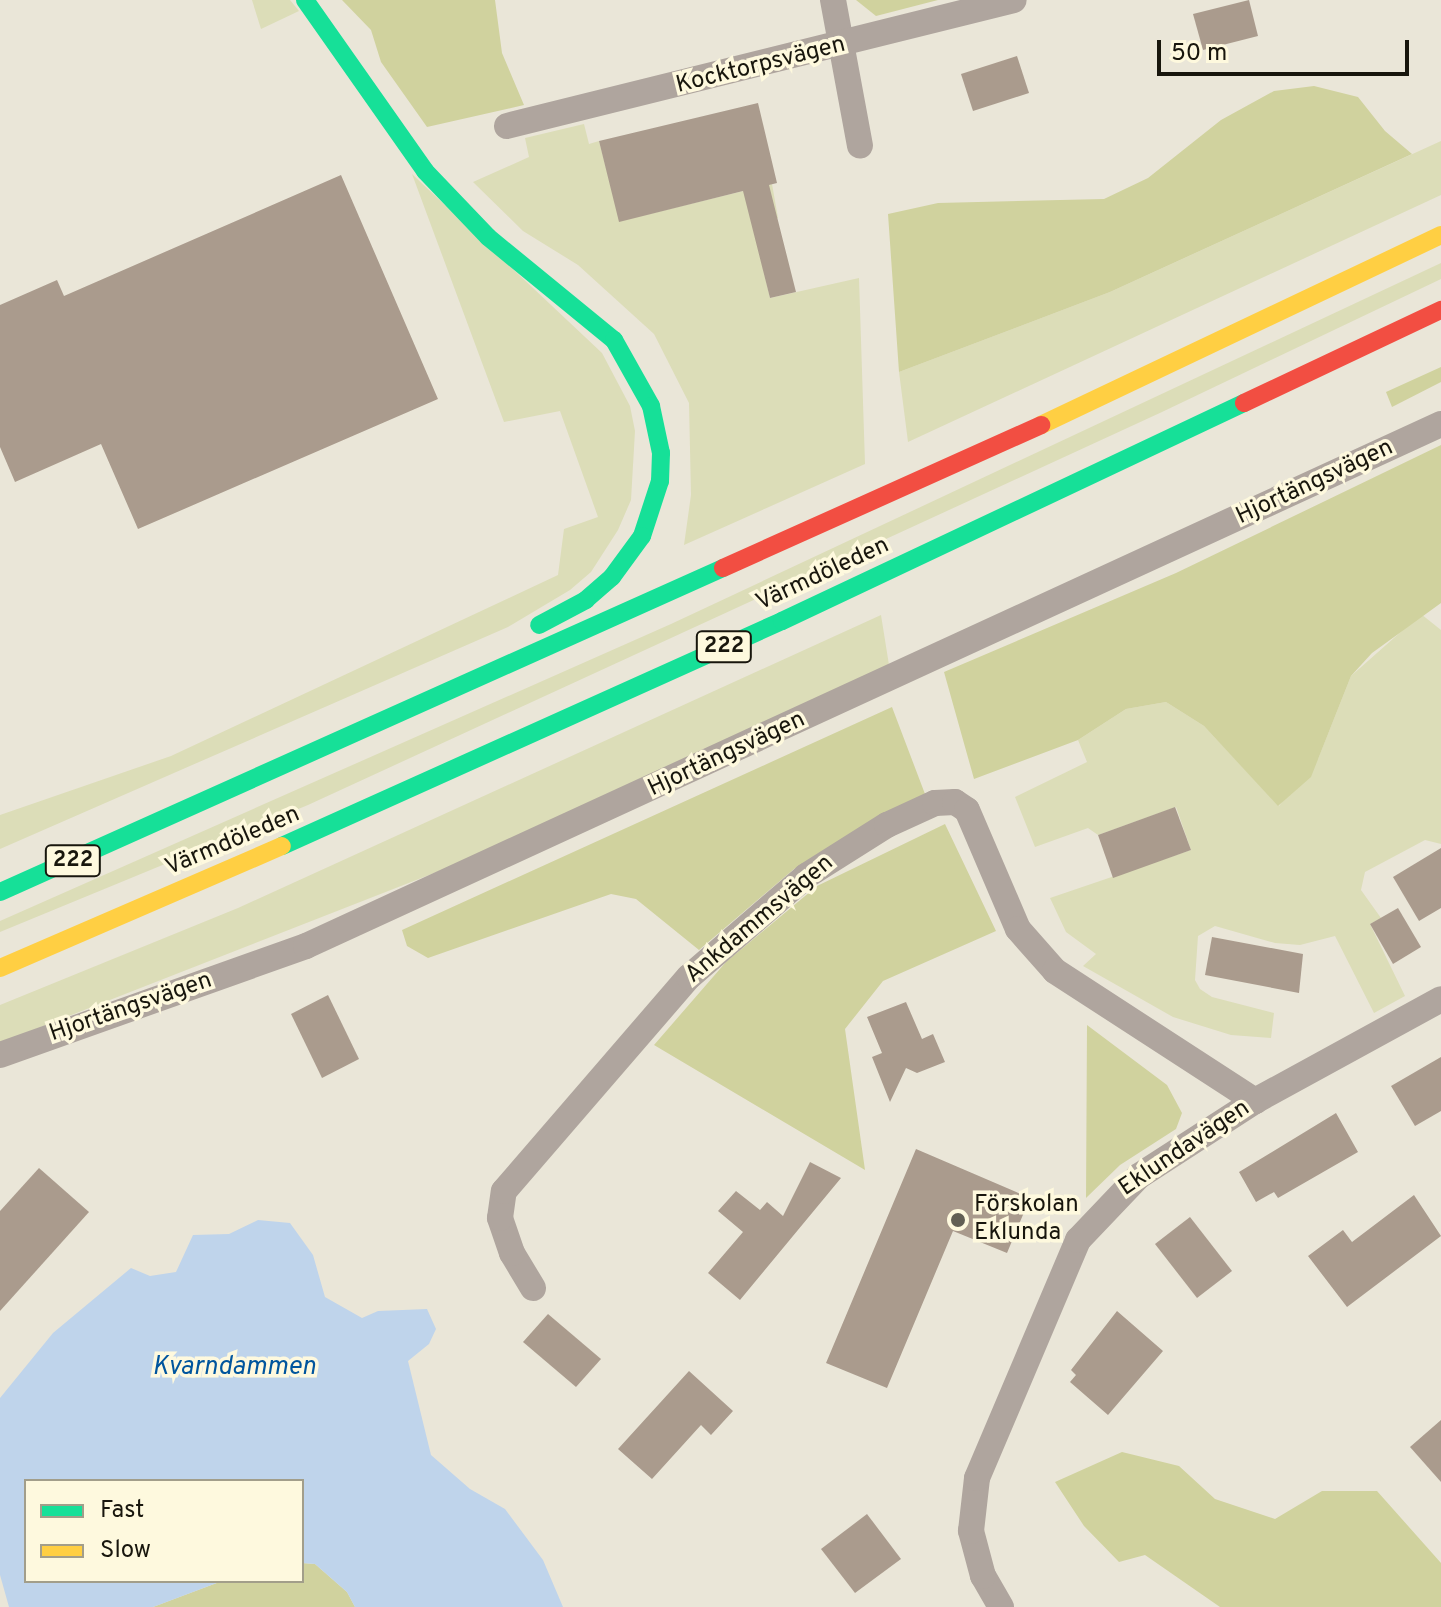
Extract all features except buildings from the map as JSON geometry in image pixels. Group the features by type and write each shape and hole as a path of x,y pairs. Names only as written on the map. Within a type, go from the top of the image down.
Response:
{"highway":[{"path":"305,0 425,171 488,237 614,340 651,406 661,453 660,481 642,536 612,577 586,600 526,631"},
{"name":"Värmdöleden","path":"0,892 146,830 1011,439 1441,235"},
{"name":"Värmdöleden","path":"0,968 318,831 782,621 1441,310"},
{"path":"146,830 192,786 330,722"}],"street":[{"path":"833,0 838,46 860,146"},
{"name":"Kocktorpsvägen","path":"507,126 1014,0"},
{"name":"Hjortängsvägen","path":"0,1055 306,946 1441,424"},
{"name":"Ankdammsvägen","path":"533,1288 512,1253 500,1218 504,1191 689,977 806,876 887,825 935,803 955,802 967,810 1018,929 1055,971 1255,1101"},
{"name":"Eklundavägen","path":"1001,1607 983,1576 971,1531 977,1478 1067,1260 1112,1198 1255,1101 1441,999"}],"green space":[{"path":"252,0 290,0 299,11 261,29"},
{"path":"342,0 495,0 502,53 524,105 427,127 381,62 371,30"},
{"path":"856,0 938,0 876,16"},
{"path":"1314,86 1358,97 1385,131 1412,154 1110,292 899,372 888,214 938,203 1104,199 1148,178 1221,120 1274,91"},
{"path":"584,124 589,144 599,141 620,221 772,184 778,218 753,225 770,298 859,278 865,464 684,545 691,495 689,403 654,334 578,265 523,231 473,182 529,157 525,138"},
{"path":"1441,141 1441,195 908,442 899,372 1110,292"},
{"path":"412,174 602,353 630,406 635,431 631,500 618,530 591,572 570,590 508,627 0,849 0,815 171,756 558,575 564,529 598,517 560,411 504,422"},
{"path":"1441,263 1441,279 1162,412 308,805 0,932 0,921 671,624"},
{"path":"1441,367 1441,382 1392,407 1386,392"},
{"path":"1441,445 1441,603 1372,653 1351,676 1311,777 1278,806 1204,726 1166,702 1126,709 1078,740 974,779 944,672 1176,573"},
{"path":"1421,614 1441,630 1441,844 1425,840 1365,872 1361,890 1381,918 1370,924 1405,996 1374,1013 1335,936 1300,945 1275,943 1215,926 1198,936 1195,980 1200,989 1212,997 1274,1013 1271,1038 1231,1035 1173,1017 1083,966 1096,954 1066,932 1050,898 1191,850 1176,807 1098,835 1088,828 1035,847 1015,797 1087,762 1078,740 1126,709 1166,702 1204,726 1279,806 1318,759 1351,676"},
{"path":"881,615 889,665 470,859 0,1043 0,1005 238,908"},
{"path":"892,707 925,794 794,869 699,950 636,899 611,894 428,958 407,946 402,930"},
{"path":"945,824 996,931 883,981 845,1029 865,1170 654,1045 726,962 817,886"},
{"path":"1087,1025 1167,1085 1182,1113 1176,1129 1120,1165 1086,1198"},
{"path":"1122,1452 1179,1466 1215,1499 1275,1519 1322,1491 1377,1491 1441,1563 1441,1607 1220,1607 1145,1555 1119,1562 1084,1526 1055,1482"},
{"path":"304,1563 315,1564 347,1592 355,1607 153,1607 217,1583 304,1583"}],"water":[{"name":"Kvarndammen","path":"258,1220 290,1223 313,1255 325,1297 362,1318 378,1311 427,1309 436,1329 429,1344 408,1361 431,1455 470,1489 505,1509 543,1560 563,1607 355,1607 347,1592 315,1564 304,1563 304,1479 24,1479 24,1583 217,1583 153,1607 9,1607 0,1575 0,1398 53,1333 131,1268 150,1276 176,1272 193,1235 229,1234"}],"traffic: fast":[{"path":"305,0 425,171 488,237 614,340 651,406 661,453 660,481 642,536 612,577 586,600 539,625"},
{"path":"282,846 782,621 1244,403"},
{"path":"0,892 723,568"}],"traffic: slow":[{"path":"1041,425 1441,235"},
{"path":"0,968 282,846"}],"traffic: jam":[{"path":"1244,403 1441,310"},
{"path":"723,568 1041,425"}],"place":[{"name":"Förskolan Eklunda","path":"958,1220"}]}
